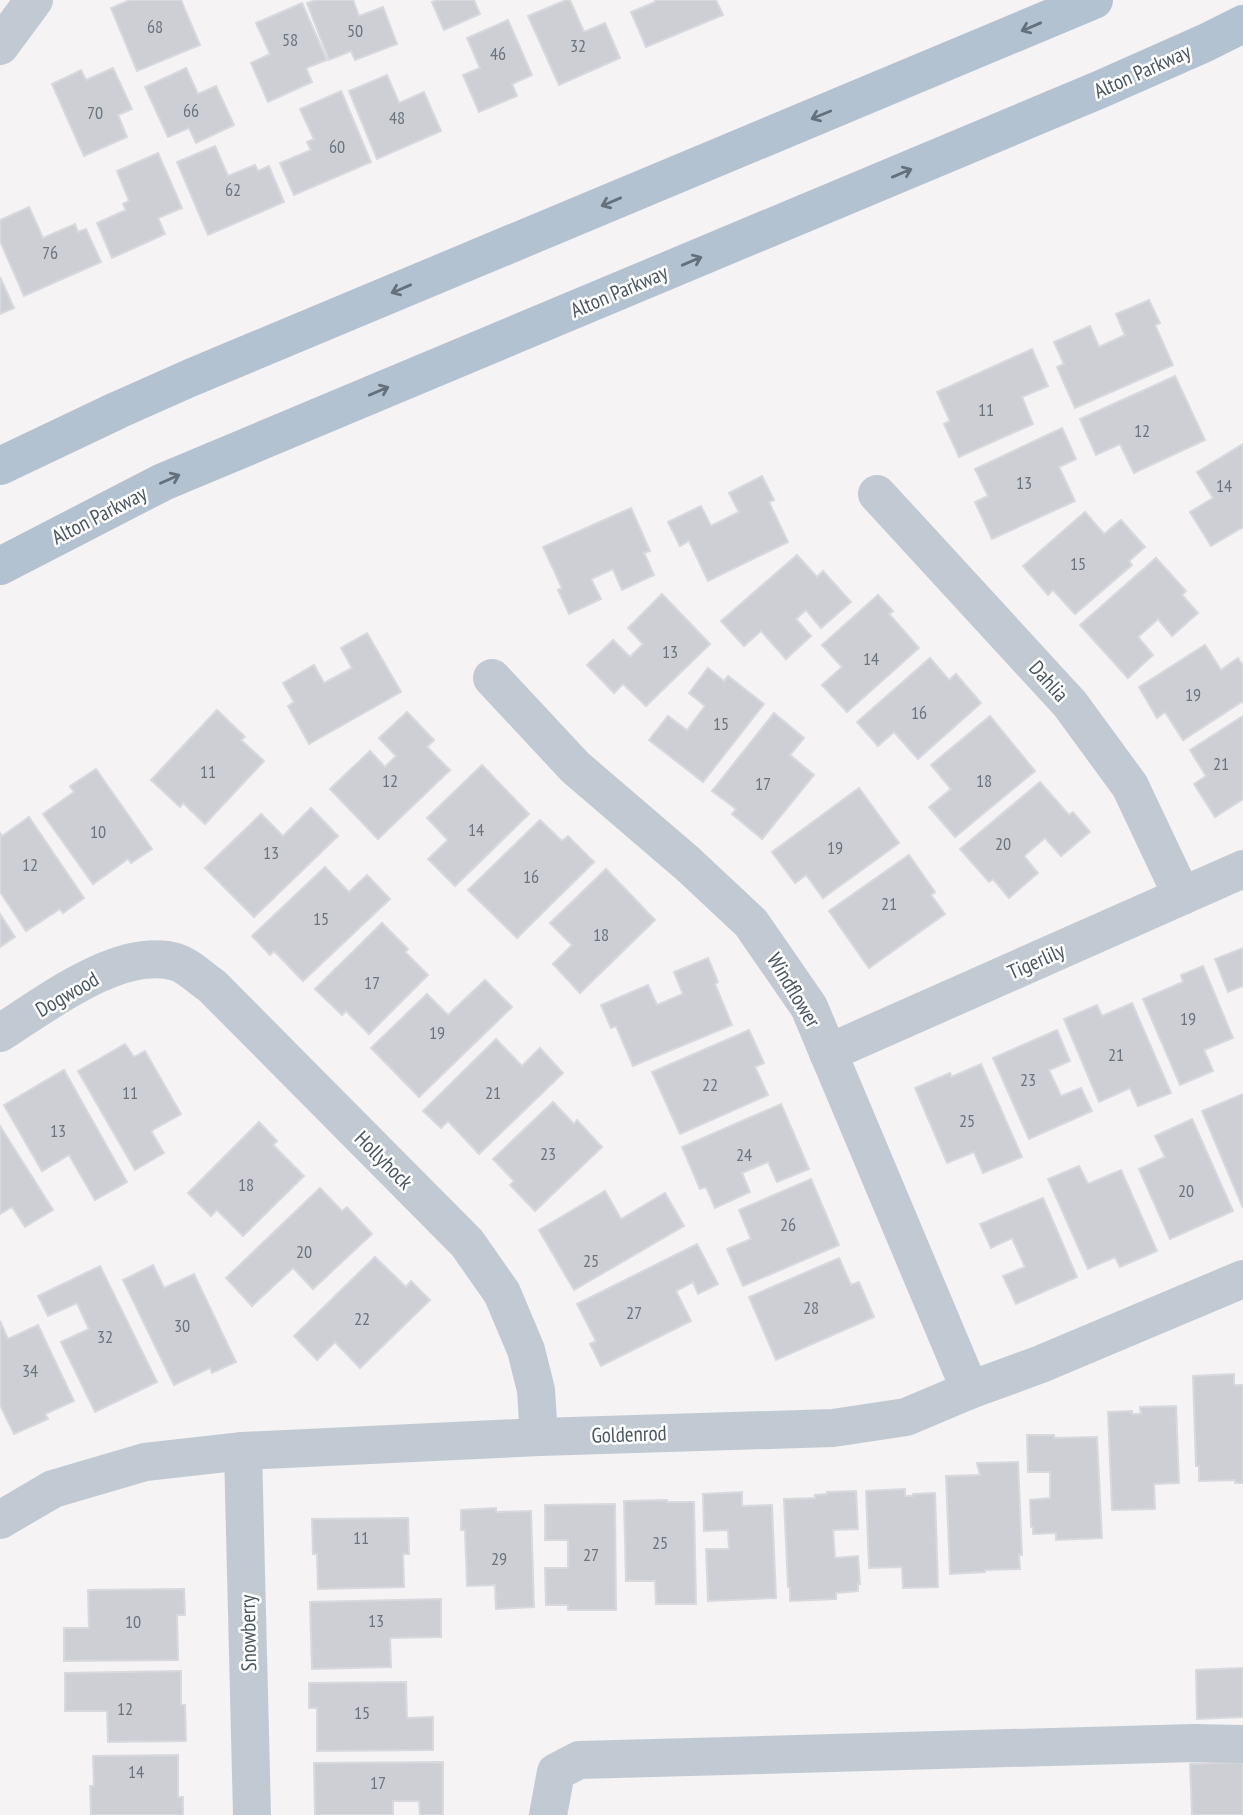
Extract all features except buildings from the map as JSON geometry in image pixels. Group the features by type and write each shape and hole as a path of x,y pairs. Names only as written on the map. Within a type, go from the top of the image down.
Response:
{"main road":[{"path":"0,466 190,378 1094,0"},
{"name":"Alton Parkway","path":"0,566 163,482 1101,89 1243,24"}],"street":[{"path":"0,46 34,0"},
{"name":"Dahlia","path":"877,494 1070,704 1130,786 1182,896"},
{"name":"Windflower","path":"492,678 575,767 688,864 751,923 809,1007 970,1390"},
{"name":"Tigerlily","path":"828,1053 1243,869"},
{"name":"Hollyhock","path":"136,960 158,959 179,963 212,986 467,1243 502,1293 526,1350 536,1390 539,1437"},
{"name":"Dogwood","path":"0,1033 86,979 136,960"},
{"name":"Goldenrod","path":"0,1520 53,1489 145,1462 243,1451 539,1437 833,1428 906,1417 1041,1364 1243,1279"},
{"name":"Snowberry","path":"243,1451 252,1815"},
{"path":"548,1815 556,1772 579,1760 1139,1744 1243,1744"}]}
